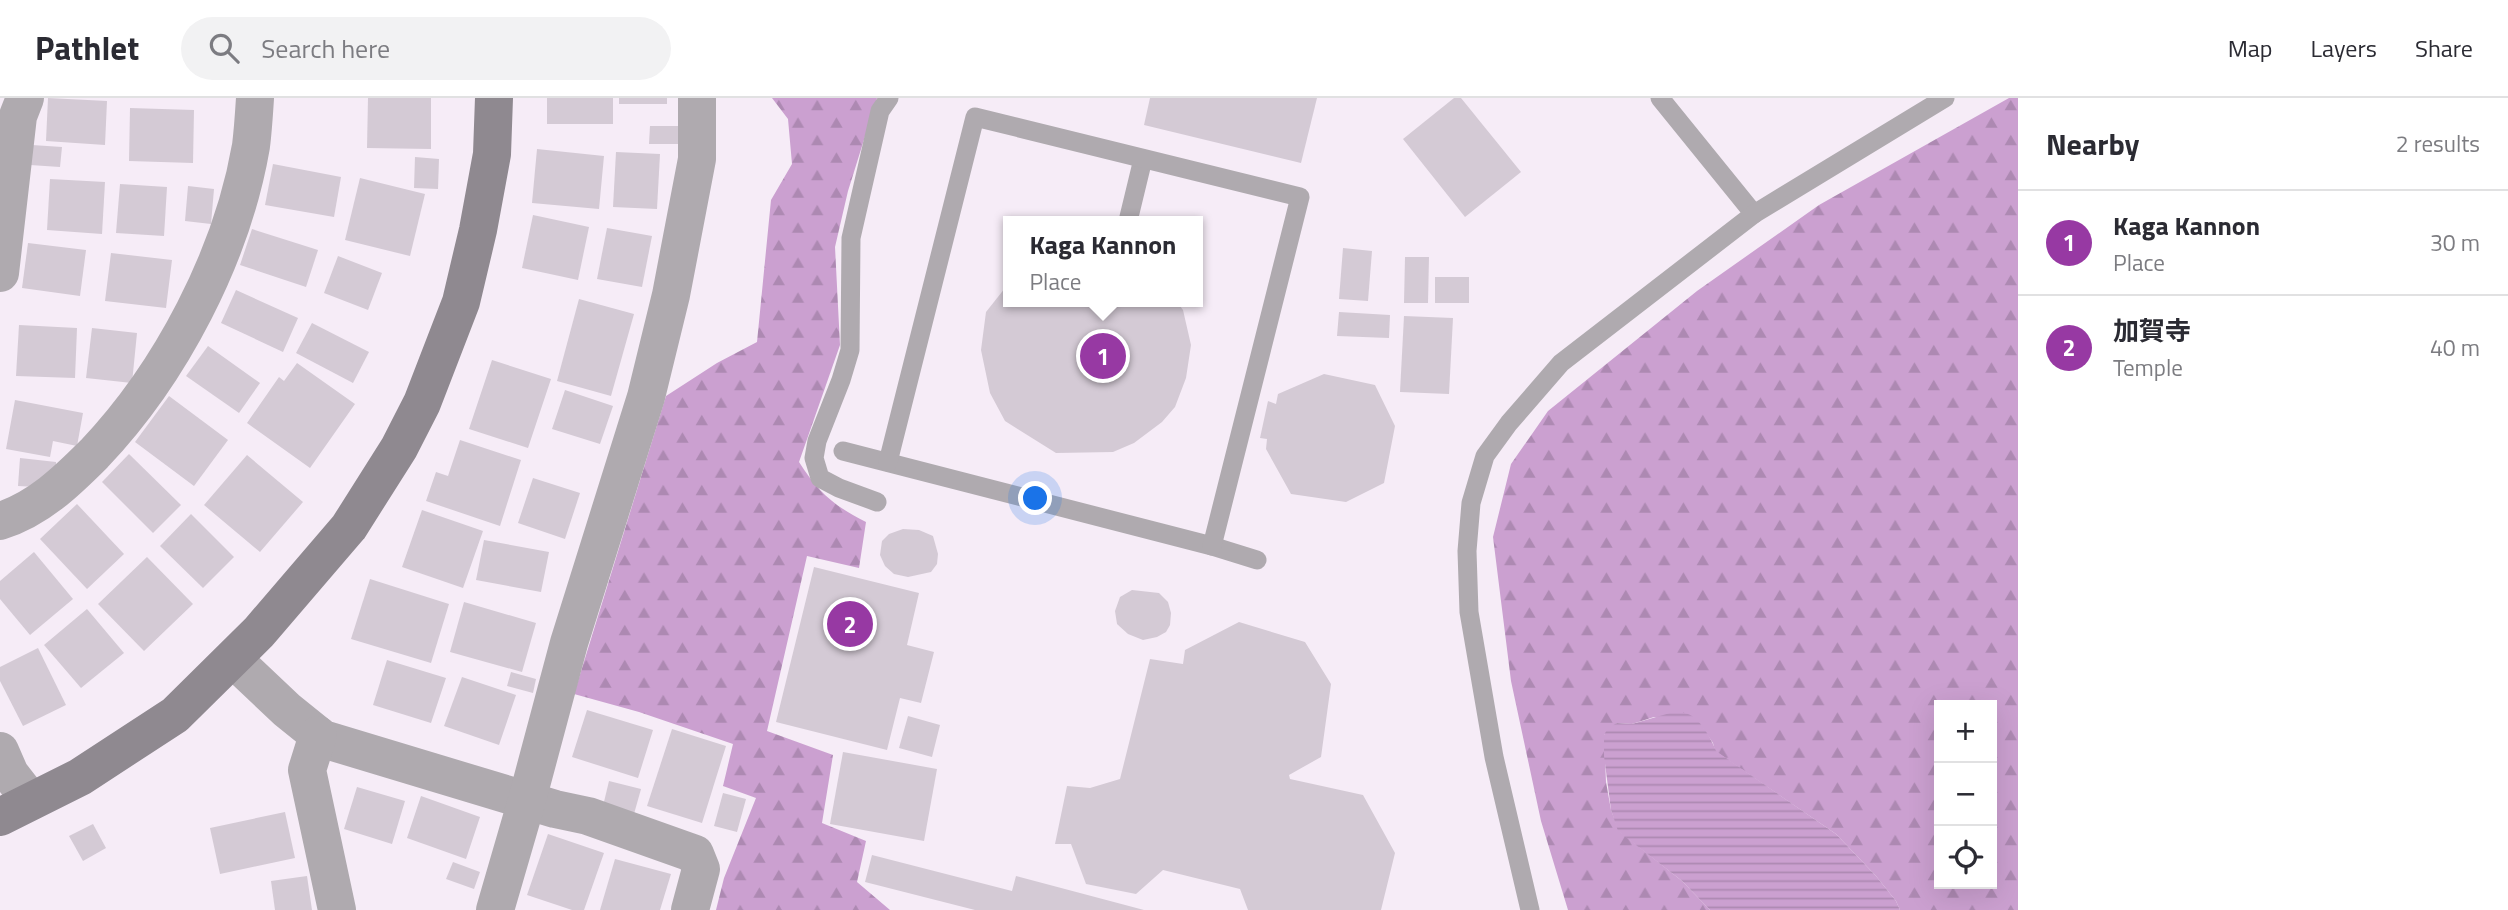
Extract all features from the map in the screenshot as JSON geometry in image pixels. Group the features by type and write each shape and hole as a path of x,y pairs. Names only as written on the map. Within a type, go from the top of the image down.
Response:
{"street":[{"path":"0,273 18,116 25,98"},
{"path":"0,521 20,515 64,485 106,441 138,401 177,344 212,273 231,223 251,146 255,98"},
{"path":"0,751 10,774 16,809 80,777 175,715 233,659 302,584 349,527 398,448 422,403 461,302 492,154 494,98"},
{"path":"495,910 569,643 646,397 671,295 698,159 697,98"},
{"path":"233,659 323,739 555,810 588,816 695,854 701,869 690,910"},
{"path":"318,735 307,770 337,910"}],"lane":[{"path":"877,502 820,478 814,458 817,441 850,350 851,238 880,111 888,98"},
{"path":"1660,98 1754,214"},
{"path":"1530,910 1494,757 1469,612 1467,551 1471,503 1485,456 1509,423 1561,363 1754,214 1945,98"},
{"path":"888,462 975,117 1300,197 1212,545"},
{"path":"1129,216 1143,159"},
{"path":"843,451 1212,545 1257,560"}],"green space":[{"path":"772,98 877,98 848,191 835,247 840,345 799,462 828,497 866,522 859,568 807,556 767,731 833,755 822,823 866,841 857,882 890,910 716,910 724,878 756,798 723,786 733,744 639,712 574,694 666,396 717,363 757,342 771,200 792,164 788,119"},
{"path":"2009,98 2018,98 2018,910 1900,910 1876,876 1836,834 1715,751 1713,743 1700,724 1654,717 1632,724 1617,723 1604,735 1606,782 1611,810 1619,831 1682,881 1710,910 1568,910 1541,821 1511,681 1493,537 1511,464 1548,411 1697,291 1819,205"}],"water":[{"path":"1670,713 1692,716 1705,730 1716,751 1836,834 1876,876 1900,910 1710,910 1682,881 1618,831 1611,810 1604,756 1604,735 1608,728 1617,723 1632,724"}],"building":[{"path":"48,98 107,101 105,145 46,141"},
{"path":"368,98 431,98 431,149 367,148"},
{"path":"547,98 613,98 613,124 547,124"},
{"path":"619,98 667,98 667,104 619,104"},
{"path":"1150,98 1317,98 1301,163 1144,125"},
{"path":"1454,98 1461,98 1521,172 1465,217 1403,139"},
{"path":"130,108 194,110 193,163 129,161"},
{"path":"650,126 678,126 678,144 649,144"},
{"path":"32,145 62,147 60,167 30,165"},
{"path":"537,149 604,156 599,209 532,203"},
{"path":"616,152 660,154 657,209 613,207"},
{"path":"415,157 439,159 438,189 414,188"},
{"path":"273,164 341,177 334,217 265,205"},
{"path":"360,178 425,194 410,256 345,240"},
{"path":"50,179 105,182 102,234 47,230"},
{"path":"120,184 167,187 164,236 116,233"},
{"path":"188,186 214,189 211,224 185,221"},
{"path":"533,215 589,227 578,280 522,268"},
{"path":"607,228 652,236 642,287 597,279"},
{"path":"252,229 318,250 306,287 240,265"},
{"path":"28,243 86,250 80,296 22,288"},
{"path":"1343,248 1372,251 1368,301 1339,299"},
{"path":"111,253 172,260 166,308 105,301"},
{"path":"338,256 382,273 368,310 324,293"},
{"path":"1405,257 1429,257 1428,303 1404,303"},
{"path":"1435,277 1469,277 1469,303 1435,303"},
{"path":"236,290 298,318 283,352 221,323"},
{"path":"1003,291 1003,307 1181,307 1191,345 1186,378 1175,407 1162,422 1134,443 1113,452 1056,453 1005,421 990,393 981,350 986,312"},
{"path":"579,299 634,314 611,396 557,381"},
{"path":"1339,312 1390,315 1389,338 1337,336"},
{"path":"1404,316 1453,318 1449,394 1400,392"},
{"path":"312,323 369,352 353,383 296,353"},
{"path":"19,325 77,328 75,378 16,376"},
{"path":"92,328 137,333 132,383 86,378"},
{"path":"208,346 260,383 239,413 186,376"},
{"path":"492,360 551,379 528,448 469,429"},
{"path":"297,363 355,404 310,468 247,423 279,377 284,381"},
{"path":"1324,374 1375,385 1395,426 1384,483 1346,502 1291,494 1266,449 1267,439 1260,438 1268,401 1276,404 1278,394"},
{"path":"565,390 613,406 600,444 552,429"},
{"path":"169,396 228,440 194,486 135,442"},
{"path":"15,400 83,413 77,446 53,441 50,457 6,449"},
{"path":"460,440 521,460 500,526 426,501 436,472 448,476"},
{"path":"129,454 181,505 153,533 102,482"},
{"path":"247,455 303,502 260,552 204,505"},
{"path":"20,458 56,462 56,465 37,487 18,486"},
{"path":"533,478 580,493 565,539 518,523"},
{"path":"77,504 124,554 87,589 40,539"},
{"path":"422,510 483,531 463,588 402,567"},
{"path":"191,514 234,557 203,588 160,546"},
{"path":"903,529 919,530 933,536 938,554 937,564 931,572 908,577 894,574 885,566 880,555 882,541 889,534"},
{"path":"484,540 549,552 541,592 476,580"},
{"path":"34,552 73,599 30,635 0,599 0,581"},
{"path":"147,557 193,604 144,651 98,604"},
{"path":"814,567 919,593 907,645 934,652 921,703 900,698 887,750 776,722"},
{"path":"370,579 449,604 431,663 351,639"},
{"path":"1132,590 1159,593 1168,602 1171,613 1166,632 1143,640 1128,634 1117,624 1115,611 1120,597"},
{"path":"464,602 536,623 522,672 450,652"},
{"path":"87,609 124,653 81,688 44,645"},
{"path":"1239,622 1305,642 1331,684 1321,757 1289,775 1290,779 1363,795 1395,853 1381,910 1248,910 1240,889 1163,870 1136,894 1086,884 1071,844 1055,844 1067,786 1090,788 1120,779 1150,659 1183,664 1185,650"},
{"path":"38,648 66,705 23,726 0,681 0,667"},
{"path":"387,660 446,678 431,723 373,705"},
{"path":"511,672 536,679 533,693 507,686"},
{"path":"462,677 516,695 499,745 444,726"},
{"path":"587,710 653,730 638,778 572,757"},
{"path":"908,716 940,725 932,757 899,748"},
{"path":"672,729 726,746 702,823 647,806"},
{"path":"843,752 937,769 924,841 830,824"},
{"path":"609,781 641,789 634,814 603,806"},
{"path":"357,787 405,801 392,844 344,829"},
{"path":"723,793 746,799 737,832 714,826"},
{"path":"421,796 480,817 466,859 407,838"},
{"path":"285,812 295,858 220,874 210,828"},
{"path":"93,824 106,848 83,861 69,836"},
{"path":"548,834 604,853 584,910 572,910 527,895"},
{"path":"872,855 1012,891 1016,876 1144,910 975,910 865,882"},
{"path":"615,859 671,874 660,910 600,910"},
{"path":"453,862 480,872 474,889 446,879"},
{"path":"307,876 312,910 275,910 271,881"}],"place":[{"name":"Kaga Kannon","path":"1103,356"},
{"name":"加賀寺","path":"850,624"}]}
